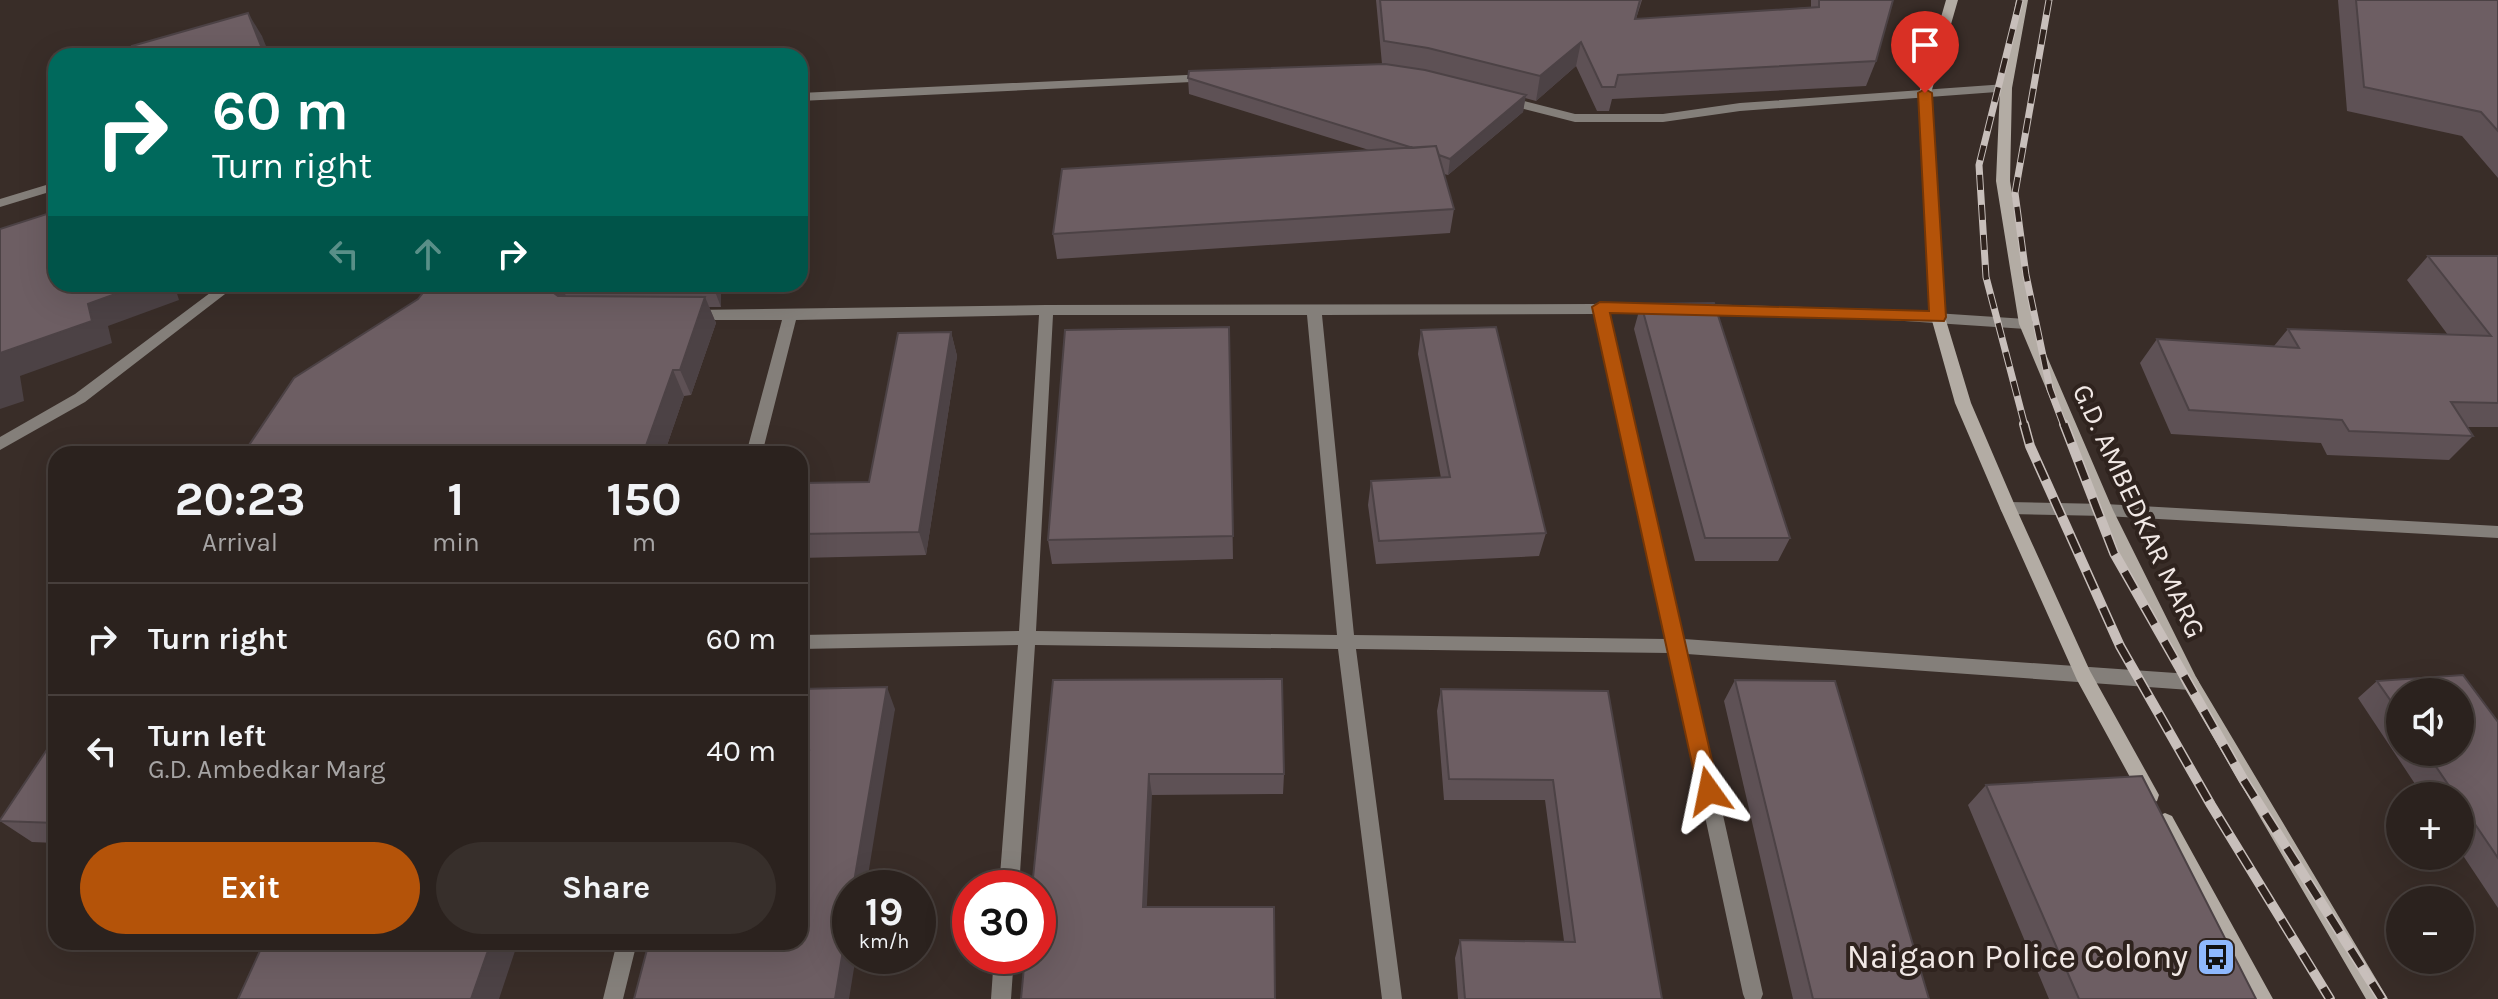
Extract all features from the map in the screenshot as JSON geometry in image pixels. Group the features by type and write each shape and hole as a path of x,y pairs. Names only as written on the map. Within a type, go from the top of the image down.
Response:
{"main road":[{"path":"1952,0 1925,93 1938,317 1963,403 2083,675 2263,999"},
{"name":"G.D. AMBEDKAR MARG","path":"2022,0 2006,88 2003,181 2026,324 2105,510 2190,682 2378,999"}],"street":[{"path":"808,97 1215,78"},
{"path":"1485,95 1575,118 1663,118 1740,107 2006,88"},
{"path":"0,203 48,188"},
{"path":"0,444 80,398 220,292"},
{"path":"681,315 1600,307 1938,317 2026,324"},
{"path":"1600,307 1753,994"},
{"path":"1010,870 1046,310"},
{"path":"1314,310 1346,643 1392,999"},
{"path":"756,446 790,315"},
{"path":"2008,508 2105,510 2498,532"},
{"path":"808,642 1027,638 1677,646 2190,682"},
{"path":"613,999 625,950"},
{"path":"1001,999 1003,974"}],"building":[{"path":"1380,0 1640,0 1635,19 1819,7 1819,0 1893,0 1876,61 1618,75 1615,87 1602,87 1581,42 1540,76 1428,48 1384,41"},
{"path":"2356,0 2498,0 2498,131 2481,112 2364,87"},
{"path":"248,13 262,48 133,48"},
{"path":"1385,64 1425,70 1526,95 1450,159 1439,155 1436,146 1413,148 1188,78 1189,71"},
{"path":"1436,146 1454,209 1053,234 1062,169"},
{"path":"48,214 48,292 121,292 88,304 92,321 0,353 0,229"},
{"path":"2428,256 2498,256 2498,403 2451,402 2473,436 2349,431 2342,420 2189,410 2157,339 2299,348 2288,329 2491,336"},
{"path":"424,292 705,297 680,370 673,370 646,446 248,446 294,378 418,299"},
{"path":"1714,303 1790,538 1705,538 1641,304"},
{"path":"1229,327 1233,536 1048,540 1065,330"},
{"path":"1496,327 1546,533 1379,541 1371,481 1450,477 1421,330"},
{"path":"951,332 919,532 808,534 808,483 869,482 898,333"},
{"path":"2463,675 2465,678 2420,678"},
{"path":"1282,679 1284,774 1149,774 1143,907 1274,907 1275,999 1021,999 1023,974 1056,974 1056,870 1034,870 1053,680"},
{"path":"1735,680 1835,681 1929,999 1813,999"},
{"path":"2386,680 2386,694 2377,681"},
{"path":"887,687 856,870 832,870 832,974 839,974 835,999 634,999 647,950 808,950 808,689"},
{"path":"1441,689 1608,691 1662,999 1465,999 1460,940 1575,942 1553,780 1449,779"},
{"path":"2474,690 2498,722 2498,858 2474,823 2474,782 2446,782 2436,766 2474,766"},
{"path":"48,748 48,823 0,820"},
{"path":"2142,776 2256,999 2079,999 1986,785"},
{"path":"260,950 488,950 471,999 238,999"}],"railway":[{"path":"2020,0 1979,165 1986,277 2025,426"},
{"path":"2049,0 2015,193 2026,275 2050,389 2064,426"},
{"path":"2024,424 2030,446 2120,646 2211,805 2330,999"},
{"path":"2064,424 2114,553 2243,779 2382,999"}],"place":[{"name":"Naigaon Police Colony","path":"2216,957"}],"route":[{"path":"1709,791 1600,307 1938,317 1925,93"}]}
